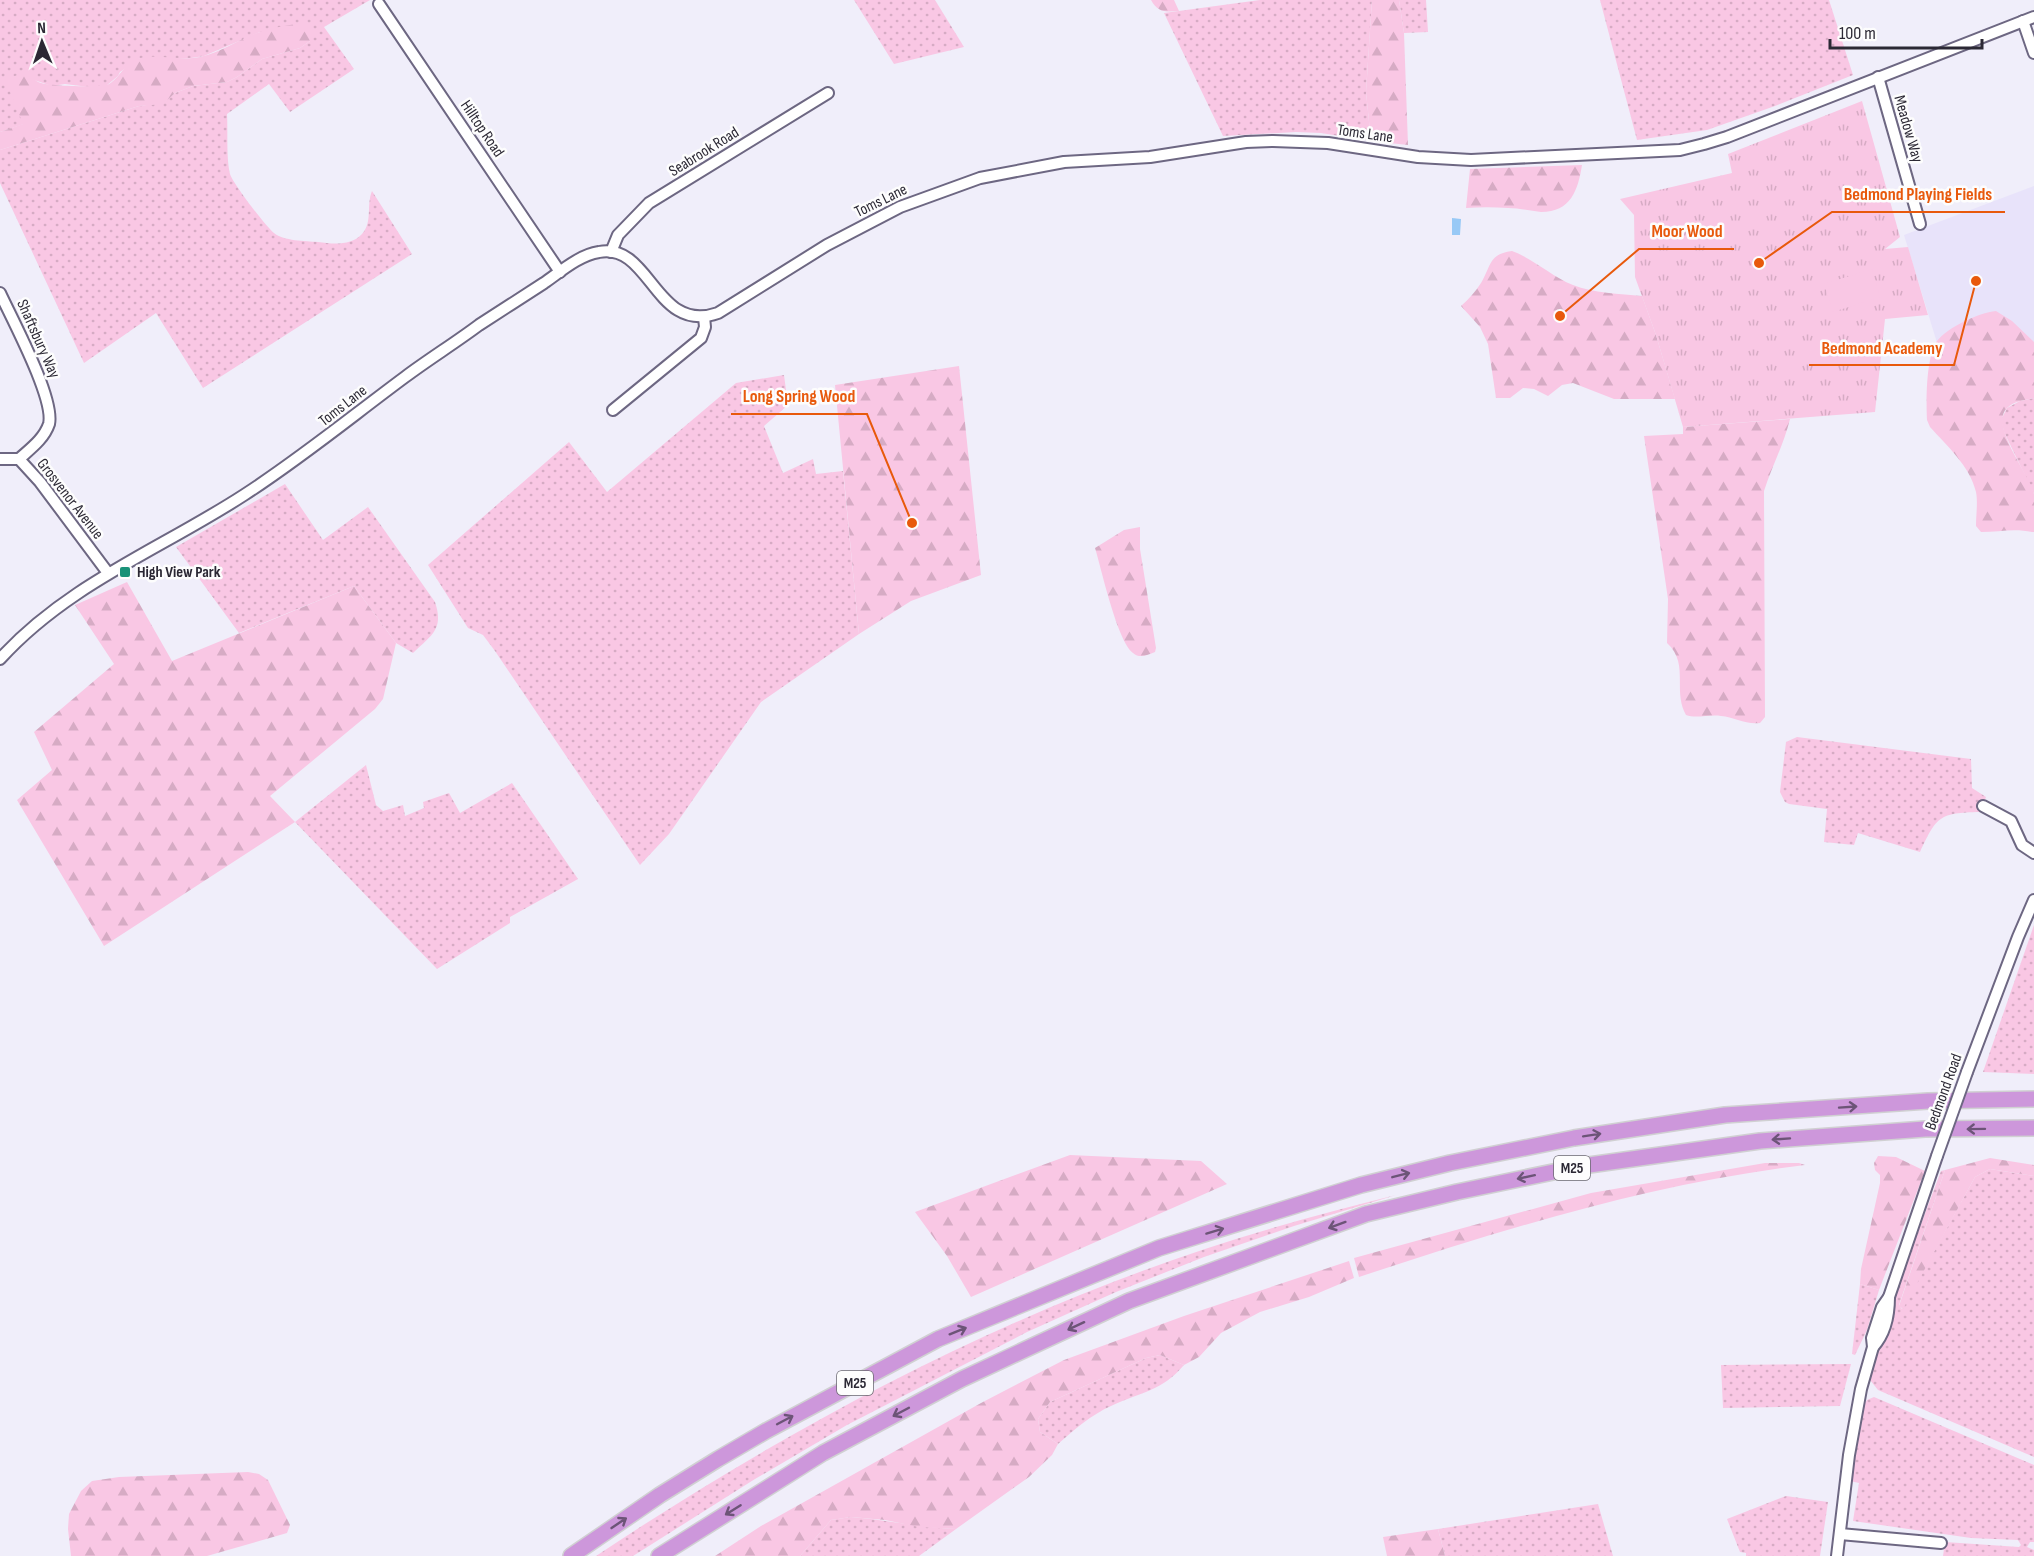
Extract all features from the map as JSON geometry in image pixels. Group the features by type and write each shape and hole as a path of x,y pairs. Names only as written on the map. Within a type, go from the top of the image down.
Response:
{"highway":[{"name":"M25","path":"571,1556 660,1495 728,1453 938,1339 1170,1245 1361,1185 1450,1163 1574,1138 1725,1115 1928,1101 2034,1099"},
{"name":"M25","path":"659,1556 823,1453 962,1379 1129,1301 1366,1214 1582,1166 1760,1141 1925,1130 2034,1128"}],"street":[{"name":"Hilltop Road","path":"380,4 560,272"},
{"name":"Toms Lane","path":"704,317 718,314 827,245 900,207 971,181 1007,172 1064,162 1150,157 1246,142 1273,141 1328,143 1418,156 1471,160 1680,150 1727,137 2034,17"},
{"path":"2023,21 2034,53"},
{"name":"Meadow Way","path":"1878,77 1920,225"},
{"name":"Seabrook Road","path":"611,252 618,236 649,203 828,93"},
{"name":"Toms Lane","path":"0,659 40,620 62,603 108,573 242,497 325,439 404,378 560,272 591,254 611,252"},
{"path":"611,252 622,255 634,263 677,310 689,316 704,317 705,327 700,338 613,410"},
{"name":"Shaftsbury Way","path":"0,292 42,382 49,404 49,423 38,444 19,459"},
{"name":"Grosvenor Avenue","path":"1,460 19,459 40,482 108,573"},
{"path":"1983,806 2011,821 2022,845 2034,853"},
{"name":"Bedmond Road","path":"1837,1556 1849,1455 1861,1389 1873,1347 1872,1338 1882,1306 1889,1297 1967,1072 2034,900"},
{"path":"1840,1534 1941,1543"}],"shaded area":[{"path":"2034,186 2034,391 1957,408 1904,235"}],"green space":[{"path":"0,0 370,0 324,27 354,69 290,112 269,84 227,114 229,168 232,179 243,195 278,236 330,243 353,241 362,234 367,224 372,191 412,254 203,388 156,313 84,363 0,183 0,150 139,106 163,103 175,93 193,86 227,82 262,59 300,48 310,41 260,32 204,56 140,58 120,72 106,86 89,87 65,84 52,86 34,80 24,124 0,132"},
{"path":"854,0 935,0 964,47 894,64"},
{"path":"1151,0 1174,0 1179,11 1163,11"},
{"path":"1260,0 1372,0 1366,92 1371,141 1321,133 1296,132 1223,136 1164,13"},
{"path":"1372,0 1399,0 1404,33 1408,145 1371,141 1366,92"},
{"path":"1399,0 1426,0 1428,32 1404,33"},
{"path":"1600,0 1829,0 1853,75 1707,130 1637,140"},
{"path":"296,24 310,26 314,33 310,41 300,48 262,59 227,82 193,86 175,93 163,104 139,106 0,150 0,132 23,124 5,79 28,72 37,81 46,84 105,85 113,81 130,63 140,58 200,57 260,32"},
{"path":"1862,101 1900,237 1885,249 1908,247 1928,315 1885,319 1875,412 1683,427 1656,335 1635,277 1634,215 1620,199 1732,173 1728,154"},
{"path":"1582,165 1578,183 1571,198 1566,204 1551,211 1466,208 1470,169"},
{"path":"1512,251 1581,288 1642,296 1675,399 1614,399 1573,383 1562,385 1548,396 1534,389 1523,388 1510,398 1496,398 1488,344 1480,327 1461,306 1479,286 1494,258"},
{"path":"1872,269 1880,297 1833,312 1824,284"},
{"path":"1996,311 2012,321 2034,342 2034,398 2020,401 2007,408 2003,416 2003,426 2006,437 2034,494 2034,532 2013,530 1981,532 1976,526 1977,496 1969,474 1930,427 1927,420 1929,368 1933,348 1937,341 1948,331 1964,322"},
{"path":"959,366 981,575 911,601 859,634 835,385"},
{"path":"784,375 788,405 764,426 783,473 813,459 816,474 843,471 859,634 761,702 669,834 640,865 495,651 483,635 468,628 428,565 569,442 607,492 736,383"},
{"path":"2034,398 2034,494 2004,432 2001,420 2007,408 2020,401"},
{"path":"1790,419 1764,491 1765,717 1760,723 1755,723 1721,716 1686,715 1680,696 1678,660 1667,643 1668,599 1644,436 1683,434 1683,427"},
{"path":"285,484 323,540 368,507 435,602 437,625 431,636 413,653 396,643 354,586 239,633 176,547"},
{"path":"1140,527 1140,549 1156,648 1155,652 1141,656 1133,653 1121,634 1095,548 1124,530"},
{"path":"127,582 172,661 354,586 396,643 383,699 375,709 270,796 295,822 104,946 17,800 52,770 34,732 114,664 75,605"},
{"path":"1797,737 1971,759 1972,788 1986,797 1980,812 1956,814 1941,819 1931,831 1920,852 1858,833 1854,845 1824,842 1827,809 1789,804 1785,802 1780,792 1786,742"},
{"path":"366,765 376,805 383,811 403,805 405,816 424,808 423,802 449,793 460,813 512,783 578,879 510,917 510,923 437,969 295,822"},
{"path":"2034,925 2034,1074 1983,1072"},
{"path":"1070,1155 1201,1161 1227,1184 971,1297 947,1256 915,1212"},
{"path":"1878,1156 1896,1157 1925,1171 1879,1290 1860,1284 1861,1269 1880,1183 1880,1175 1875,1170 1874,1163"},
{"path":"1990,1158 2034,1165 2034,1176 1990,1169 1975,1177 1903,1309 1899,1306 1945,1170"},
{"path":"1765,1163 1805,1165 1692,1183 1579,1210 1359,1277 1354,1258 1591,1193"},
{"path":"1990,1169 2034,1176 2034,1457 1878,1390 1870,1380 1874,1360 1892,1321 1895,1293 1941,1171 1945,1170 1899,1305 1902,1309 1975,1177"},
{"path":"1396,1195 1294,1226 1204,1257 1116,1292 1027,1332 847,1425 755,1479 633,1556 596,1556 740,1465 815,1422 967,1345 1124,1278 1205,1249 1300,1220"},
{"path":"1349,1261 1354,1278 1309,1297 1260,1312 1221,1333 1199,1357 1184,1365 1160,1355 1146,1358 1050,1402 1038,1419 1040,1432 1058,1444 1052,1455 1029,1477 956,1529 919,1527 885,1520 851,1517 831,1520 800,1556 715,1556 761,1526 981,1403 1064,1360 1184,1316"},
{"path":"1860,1284 1879,1290 1867,1330 1855,1355 1852,1354"},
{"path":"1160,1355 1184,1365 1159,1386 1097,1414 1058,1444 1040,1432 1038,1419 1050,1402 1146,1358"},
{"path":"1851,1364 1840,1406 1723,1408 1721,1365"},
{"path":"1874,1397 2034,1465 2034,1542 2030,1542 2027,1547 2034,1550 2034,1556 1943,1556 1945,1542 2019,1547 2021,1545 2018,1540 1971,1538 1853,1521 1859,1483 1850,1481 1863,1406 1867,1400"},
{"path":"248,1472 259,1474 268,1480 290,1525 287,1533 207,1556 71,1556 69,1514 81,1491 92,1481 119,1477"},
{"path":"1786,1496 1828,1502 1820,1556 1746,1556 1746,1553 1740,1552 1727,1519"},
{"path":"1598,1504 1613,1556 1445,1556 1438,1529"},
{"path":"851,1517 956,1529 919,1556 800,1556 831,1520"},
{"path":"1438,1529 1445,1556 1387,1556 1383,1537"}],"water":[{"path":"1452,218 1461,219 1460,235 1452,235"}],"place":[{"name":"Bedmond Playing Fields","path":"1759,263"},
{"name":"Bedmond Academy","path":"1976,281"},
{"name":"Moor Wood","path":"1560,316"},
{"name":"Long Spring Wood","path":"912,523"},
{"name":"High View Park","path":"125,572"}]}
